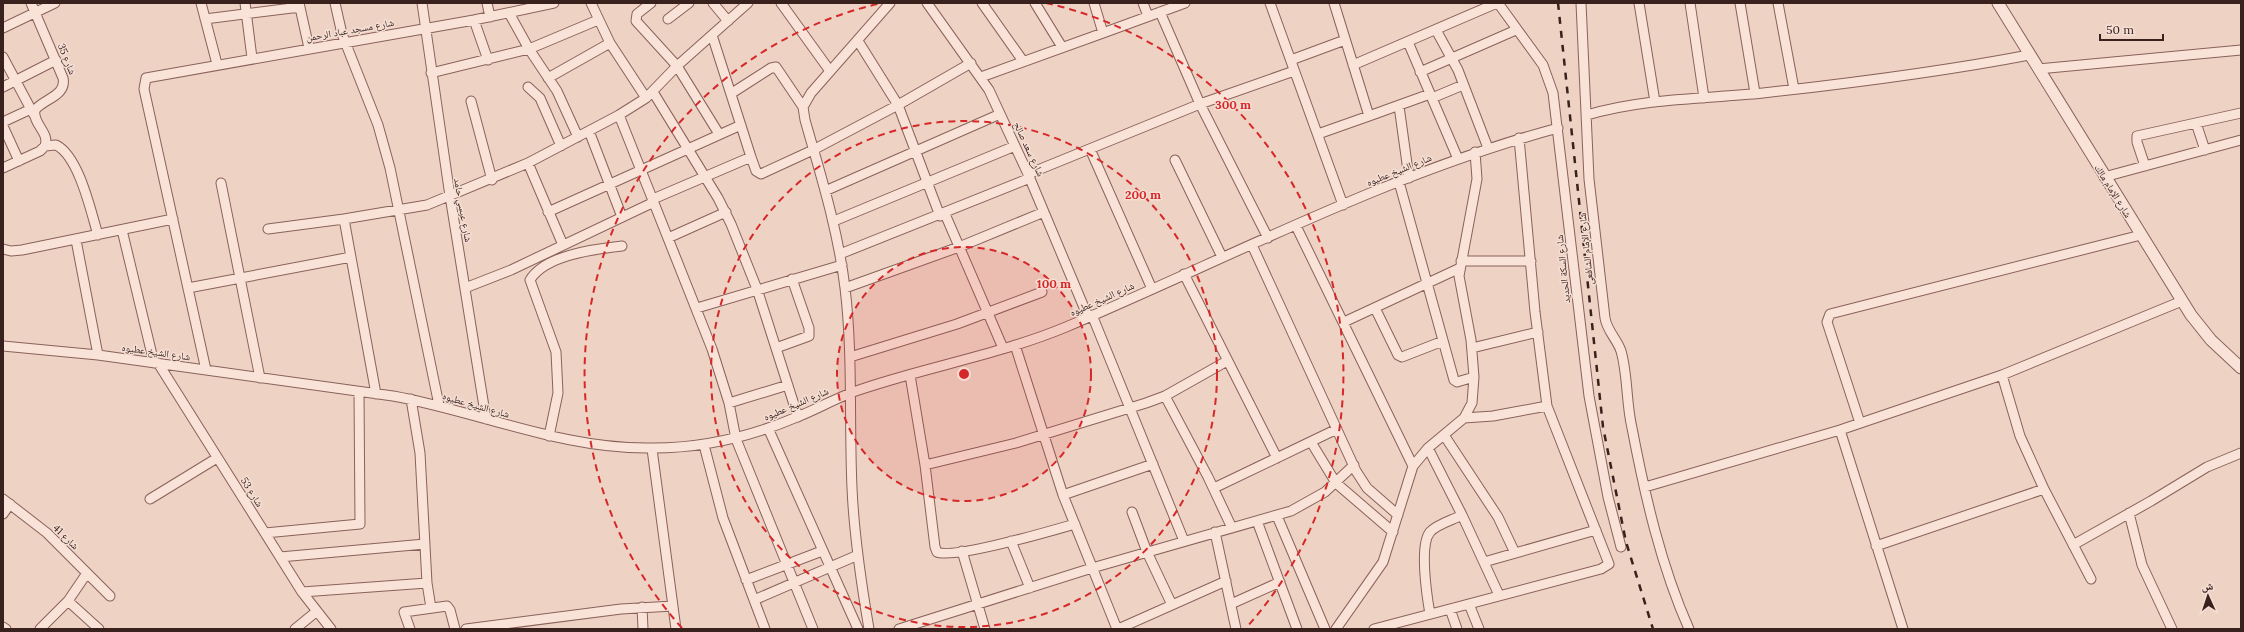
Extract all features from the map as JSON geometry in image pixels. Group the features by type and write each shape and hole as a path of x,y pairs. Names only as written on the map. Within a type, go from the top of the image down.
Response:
{"street":[{"name":"شارع 35","path":"31,3 64,78 64,86 59,92 33,112"},
{"path":"3,28 55,3"},
{"path":"201,3 217,64"},
{"path":"244,3 252,58"},
{"path":"335,3 345,42 378,126 399,210 439,405"},
{"name":"شارع عيسي حامد","path":"422,3 431,73 486,420"},
{"path":"487,3 490,17"},
{"name":"شارع مسجد عباد الرحمن","path":"172,219 144,89 144,81 149,76 474,20 509,13 528,6 554,3"},
{"path":"591,3 610,43 650,95 705,176 726,212 757,290 798,417"},
{"path":"651,3 637,14 636,21 677,66 719,134"},
{"path":"668,19 689,3"},
{"path":"713,3 728,21"},
{"path":"268,229 344,219 427,205 492,180 528,163 619,115 650,95 677,66 748,3"},
{"path":"781,3 830,71"},
{"path":"804,107 811,93 890,3"},
{"name":"شارع سعد صالح","path":"926,3 981,77 1000,114 1029,176 1131,408 1184,541"},
{"path":"982,3 1023,61"},
{"path":"1035,3 1062,47"},
{"path":"1094,3 1103,32"},
{"path":"1143,3 1148,16"},
{"path":"981,77 1185,3"},
{"path":"1270,3 1343,205"},
{"path":"1334,3 1369,116"},
{"path":"1353,65 1498,3"},
{"name":"شارع السكة الحديد","path":"1498,3 1516,30 1535,53 1549,79 1553,93 1589,396 1608,497 1621,547"},
{"name":"شارع الإمام الشافعى","path":"1581,3 1589,179 1604,318 1621,351 1630,422 1645,487 1672,584 1689,629"},
{"path":"1639,3 1655,102"},
{"path":"1690,3 1704,98"},
{"path":"1740,3 1755,93"},
{"path":"1778,3 1794,89"},
{"name":"شارع الإمام مالك","path":"1998,3 2104,177 2182,301 2210,340 2241,368"},
{"path":"205,19 299,5 309,48"},
{"path":"1160,12 1200,104 1268,238"},
{"path":"509,13 529,49 564,104 578,137"},
{"path":"474,20 488,60"},
{"path":"431,73 529,49 598,20"},
{"path":"1436,30 1452,58 1488,148"},
{"path":"1420,72 1516,30"},
{"path":"712,35 732,93 751,157 756,171 761,174 813,150 971,64"},
{"path":"1290,60 1345,40"},
{"path":"858,41 898,105 917,151 928,183 942,215 959,247 1003,348"},
{"path":"1408,42 1458,159"},
{"path":"548,78 610,43"},
{"path":"2038,69 2241,50"},
{"path":"1587,115 1618,106 1794,89 1926,74 2029,55"},
{"path":"3,57 46,136 45,146 40,151 3,168"},
{"path":"3,87 56,60"},
{"path":"732,93 771,68 776,67 804,107 813,150 834,221 845,288 850,357 852,489 858,555 869,629"},
{"path":"840,254 942,215 1090,149 1200,104 1294,71"},
{"path":"1318,134 1463,85"},
{"path":"528,87 540,98 561,146"},
{"path":"471,101 492,180"},
{"path":"1399,106 1409,178"},
{"path":"3,122 33,112"},
{"path":"2145,166 2137,142 2137,136 2241,113"},
{"path":"826,191 1000,114"},
{"path":"619,115 697,308 729,403 736,439 755,481 785,565 813,629"},
{"path":"2196,123 2205,150"},
{"path":"548,212 741,125"},
{"path":"3,126 20,161"},
{"name":"شارع الشيخ عطيوه","path":"3,346 98,355 411,399 439,405 486,420 549,436 600,446 652,448 704,445 736,439 768,428 798,417 851,393 1015,345 1090,316 1222,257 1409,178 1475,152 1519,138 1558,128"},
{"path":"589,131 622,217"},
{"path":"1374,629 1394,627 1430,614 1608,566 1608,561 1547,406 1538,332 1519,138"},
{"path":"2104,177 2241,140"},
{"path":"45,146 56,145 68,156 83,188 98,235"},
{"path":"834,221 1015,146"},
{"path":"1090,149 1152,289"},
{"path":"1336,629 1379,570 1386,554 1413,466 1428,448 1464,418 1472,403 1474,377 1472,348 1467,312 1460,288 1460,264 1477,179 1475,152"},
{"path":"466,288 511,270 705,176 751,157"},
{"path":"1175,160 1222,257"},
{"path":"528,163 563,245"},
{"path":"1399,182 1454,380 1457,382 1474,377"},
{"path":"222,183 260,378"},
{"path":"668,238 726,212"},
{"path":"845,288 959,247 1044,212"},
{"path":"3,248 11,251 22,250 172,219 206,370"},
{"path":"344,219 376,394"},
{"path":"1296,226 1413,466"},
{"name":"شارع 53","path":"122,230 156,363 218,458 302,592 331,629"},
{"path":"1860,423 1827,322 1830,314 2141,235"},
{"path":"76,240 98,355"},
{"path":"1252,245 1354,465 1367,488 1398,515"},
{"path":"549,436 558,393 556,352 530,280 534,274 563,258 578,252 622,246"},
{"path":"188,288 351,257"},
{"path":"1344,322 1428,283 1460,264 1531,261"},
{"path":"697,308 842,265"},
{"path":"1184,274 1277,458"},
{"path":"776,348 809,336 808,328 792,279"},
{"path":"850,357 957,324 1042,292"},
{"path":"1645,487 1840,430 2002,375 2182,301"},
{"path":"1375,308 1398,354 1402,357 1443,341"},
{"path":"1472,348 1538,332"},
{"path":"1015,345 1063,495 1117,629 1226,581"},
{"path":"925,465 1044,435 1131,408 1165,396 1227,361"},
{"path":"2002,375 2020,436 2044,488 2091,579"},
{"path":"910,376 925,465 936,549 943,553 962,551 1011,541 1075,524"},
{"path":"729,403 788,385"},
{"path":"265,533 360,524 359,392"},
{"path":"1165,396 1214,488 1232,528"},
{"path":"411,399 420,453 424,544 430,608"},
{"path":"1464,418 1493,416 1547,406"},
{"path":"768,428 829,568 858,629"},
{"path":"1214,488 1337,430"},
{"path":"1840,430 1903,629"},
{"path":"1444,435 1498,517 1515,553"},
{"path":"1310,442 1336,483 1393,532"},
{"path":"704,445 720,511 765,629"},
{"path":"652,448 676,629"},
{"path":"1428,448 1462,515 1499,596"},
{"path":"2073,545 2207,467 2241,453"},
{"path":"150,499 218,458"},
{"path":"1063,495 1153,464"},
{"path":"899,629 1092,568 1215,532 1277,516 1306,505 1336,483 1354,465"},
{"path":"1876,546 2044,488"},
{"path":"3,514 6,502"},
{"name":"شارع 41","path":"6,502 47,534 110,596"},
{"path":"1132,512 1147,552 1172,605"},
{"path":"2129,513 2142,565 2172,629"},
{"path":"1430,614 1424,562 1428,534 1436,528 1462,515"},
{"path":"1277,516 1325,629"},
{"path":"1257,521 1297,629"},
{"path":"1484,562 1596,530"},
{"path":"1215,532 1236,629"},
{"path":"1011,541 1030,588"},
{"path":"280,557 424,544"},
{"path":"746,580 822,551"},
{"path":"962,551 977,604 986,629"},
{"path":"754,600 858,555"},
{"path":"40,629 68,601 87,573"},
{"path":"1231,604 1280,582"},
{"path":"302,592 427,583"},
{"path":"68,601 99,629"},
{"path":"1469,604 1479,629"},
{"path":"468,629 517,621 642,607 673,606"},
{"path":"410,629 404,612 449,607 455,629"},
{"path":"642,607 643,629"},
{"path":"1450,609 1457,629"},
{"path":"295,629 317,611"}],"railway":[{"path":"1558,3 1603,427 1626,542 1653,629"}]}
